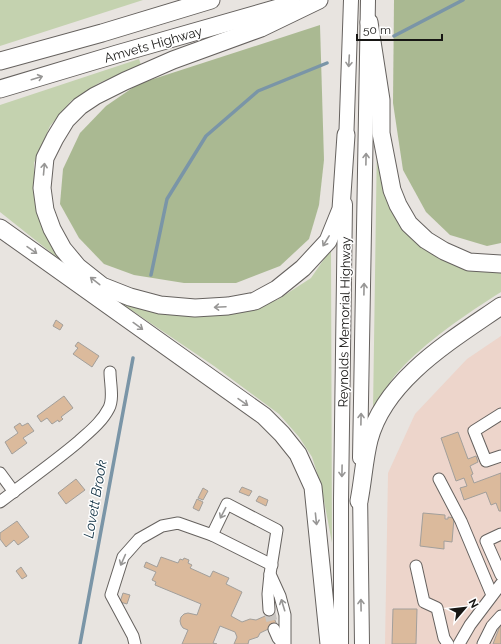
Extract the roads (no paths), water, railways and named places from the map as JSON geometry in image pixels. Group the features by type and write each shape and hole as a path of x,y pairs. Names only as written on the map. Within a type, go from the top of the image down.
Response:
{"highway":[{"name":"Amvets Highway","path":"0,61 102,33 211,0"},
{"name":"Amvets Highway","path":"0,89 307,0"},
{"path":"319,0 261,28 173,60 132,78 94,96 80,106 66,120 45,158 42,188 45,210 62,249 78,267 102,286 130,297 160,305 195,308 228,306 255,301 277,289 303,268 328,241 340,209 346,135"},
{"path":"368,22 381,100 381,133 392,190 398,205 409,224 426,240 444,251 469,262 501,264"},
{"path":"0,228 264,416 282,434 298,454 312,487 329,644"},
{"path":"360,501 369,440 379,414 399,386 429,358 501,306"}],"main road":[{"name":"Reynolds Memorial Highway","path":"341,644 341,500 346,135 351,0"},
{"name":"Reynolds Memorial Highway","path":"362,644 360,501 368,0"}],"street":[{"path":"0,502 67,451 94,427 109,409 112,400 110,372"},
{"path":"501,414 474,431 486,461 501,456"},
{"path":"0,473 14,492"},
{"path":"439,479 461,521 492,595"},
{"path":"212,535 227,504 277,530 268,594 269,610"},
{"path":"135,644 133,636 111,595 123,557 139,539 162,526 178,523 212,535 271,569 285,615 284,644"},
{"path":"501,534 486,541 501,575"},
{"path":"416,566 424,602 437,608 444,638 448,644"},
{"path":"459,644 470,625 501,584"},
{"path":"483,644 492,626 501,616"},
{"path":"274,630 278,638 284,644"}],"waterway":[{"name":"Lovett Brook","path":"394,36 463,0"},
{"name":"Lovett Brook","path":"151,275 167,199 206,136 258,91 327,63"},
{"name":"Lovett Brook","path":"80,644 133,358"}],"tunnel":[{"path":"269,610 274,629"}]}
